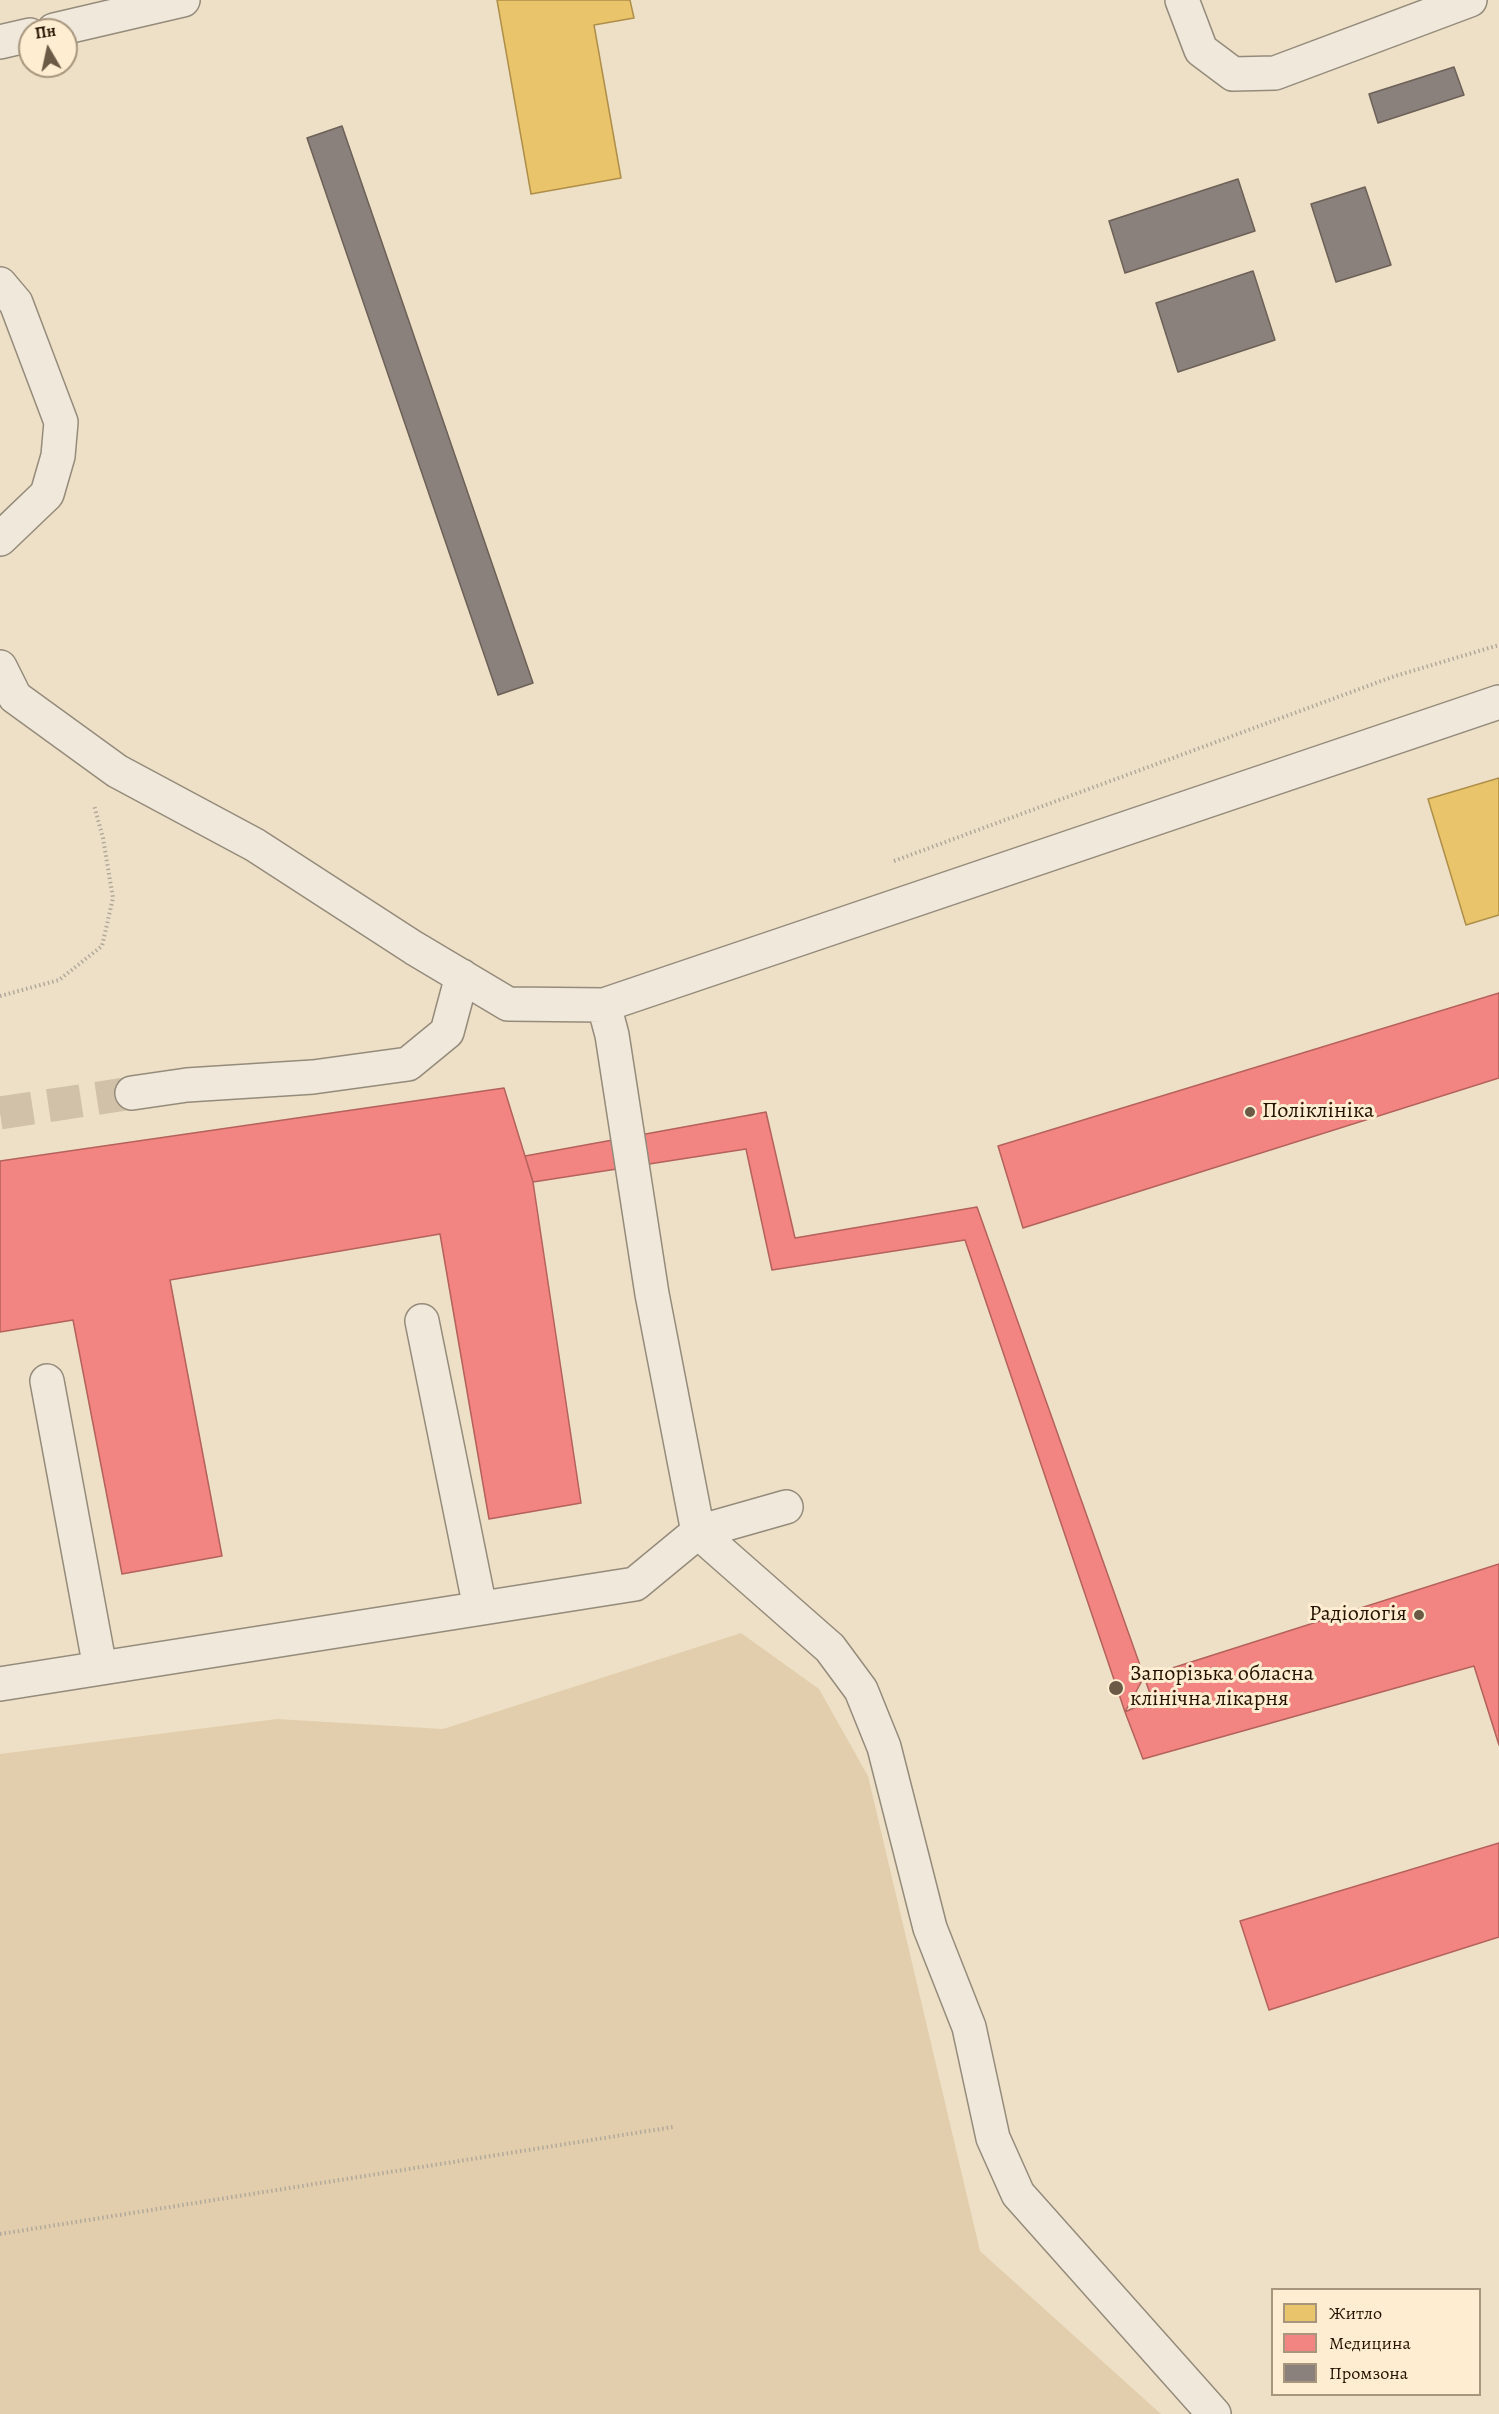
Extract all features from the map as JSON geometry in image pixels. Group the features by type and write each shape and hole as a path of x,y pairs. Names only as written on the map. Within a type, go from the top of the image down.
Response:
{"street":[{"path":"78,24 183,0"},
{"path":"1182,0 1202,50 1233,74 1275,73 1470,0"},
{"path":"0,42 18,38"},
{"path":"0,284 16,303 61,422 58,456 47,494 0,539"},
{"path":"0,667 15,697 117,771 255,844 414,948 508,1004 604,1005 1499,702"},
{"path":"132,1093 187,1085 313,1077 408,1064 447,1032 462,976"},
{"path":"604,1005 612,1035 652,1294 698,1532 830,1648 861,1690 884,1747 930,1928 969,2027 993,2138 1018,2194 1214,2414"},
{"path":"422,1321 480,1608"},
{"path":"47,1381 100,1668"},
{"path":"0,1684 635,1584 698,1532 786,1507"}],"path":[{"path":"892,862 1392,677 1499,645"},
{"path":"0,996 59,980 102,946 113,898 103,838 91,795"},
{"path":"0,2234 674,2127"}],"shaded area":[{"path":"741,1633 819,1689 868,1776 980,2251 1161,2414 0,2414 0,1754 277,1719 443,1729"}],"building: Житло":[{"path":"497,0 630,0 634,18 594,25 621,178 531,194"},
{"path":"1499,778 1499,915 1466,925 1428,799"}],"building: Медицина":[{"name":"Поліклініка","path":"1499,993 1499,1078 1023,1228 998,1146"},
{"path":"504,1088 533,1182 581,1503 489,1519 440,1234 170,1280 222,1556 122,1574 73,1320 0,1332 0,1161"},
{"path":"766,1112 795,1238 977,1207 1152,1699 1125,1712 965,1240 772,1270 746,1149 533,1182 525,1156"},
{"name":"Радіологія","path":"1499,1564 1499,1745 1474,1666 1143,1759 1125,1712 1144,1677"},
{"path":"1499,1843 1499,1937 1269,2010 1240,1921"}],"building: Промзона":[{"path":"1454,67 1464,95 1378,123 1369,94"},
{"path":"342,126 533,683 498,695 307,138"},
{"path":"1238,179 1255,231 1125,273 1109,221"},
{"path":"1365,187 1391,265 1336,282 1311,204"},
{"path":"1253,271 1275,340 1178,372 1156,303"}],"tunnel":[{"path":"0,1113 132,1093"}],"place":[{"name":"Поліклініка","path":"1250,1112"},
{"name":"Радіологія","path":"1419,1615"},
{"name":"Запорізька обласна клінічна лікарня","path":"1116,1688"}]}
